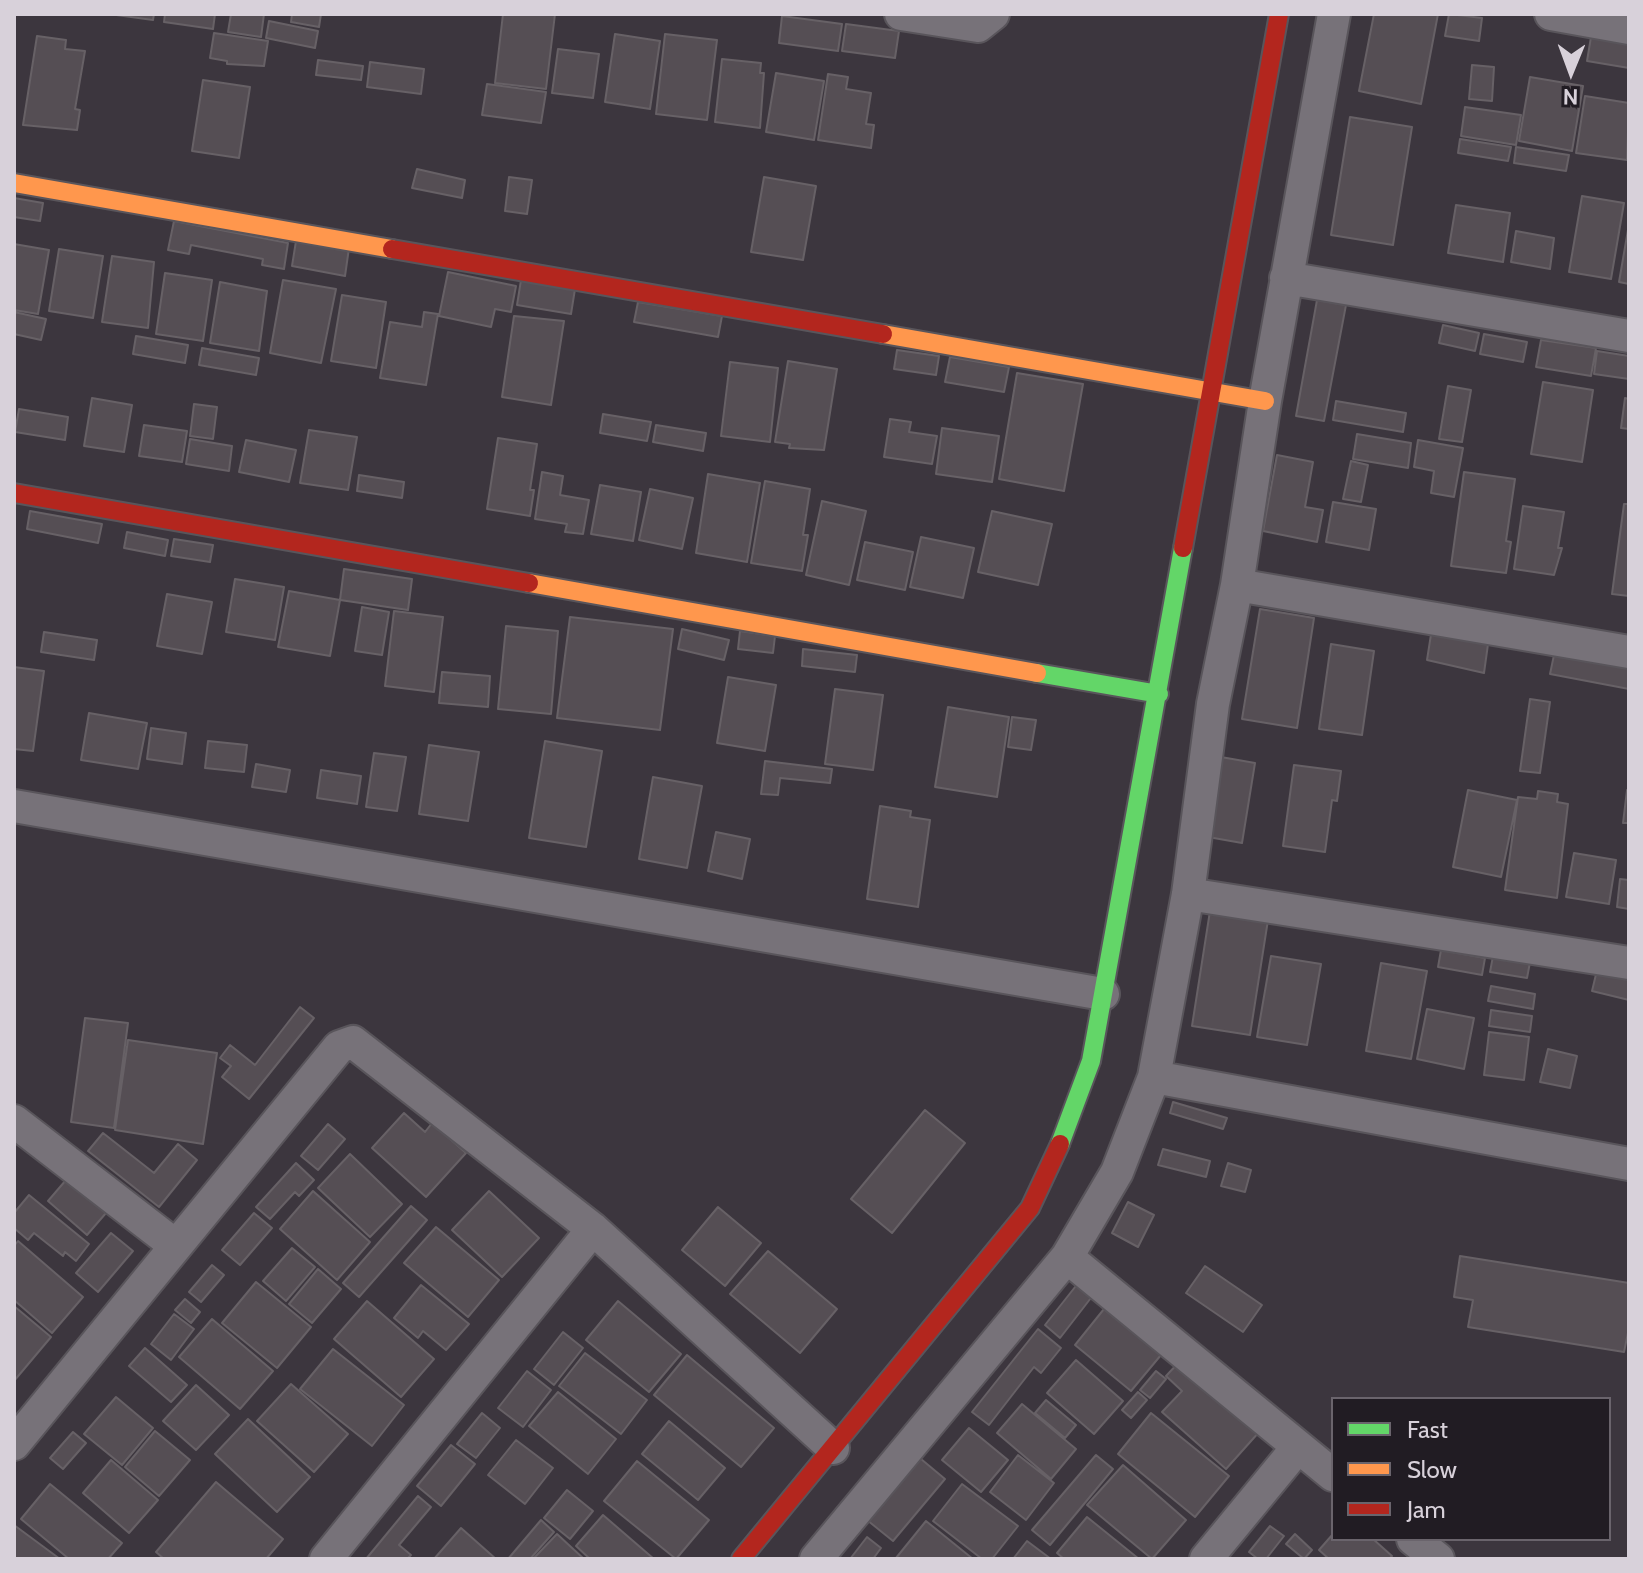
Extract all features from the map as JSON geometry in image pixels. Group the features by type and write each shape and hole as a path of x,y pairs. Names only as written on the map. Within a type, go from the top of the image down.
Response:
{"street":[{"path":"901,14 978,26 993,14"},
{"path":"741,1559 1030,1208 1063,1136 1091,1061 1279,14"},
{"path":"816,1559 1067,1257 1117,1172 1154,1077 1188,894 1213,704 1237,585 1265,401 1334,14"},
{"path":"1551,14 1629,28"},
{"path":"14,183 1265,401"},
{"path":"1286,278 1629,336"},
{"path":"14,493 1159,694"},
{"path":"1237,585 1629,652"},
{"path":"14,806 1103,994"},
{"path":"1188,894 1629,963"},
{"path":"14,1444 339,1047 353,1042 593,1229 833,1448"},
{"path":"1154,1077 1629,1164"},
{"path":"14,1121 176,1246"},
{"path":"326,1559 593,1229"},
{"path":"1067,1257 1331,1473"},
{"path":"1206,1559 1298,1447"},
{"path":"1416,1541 1438,1559"}],"building":[{"path":"109,14 154,14 153,20"},
{"path":"165,14 215,14 213,29 164,22"},
{"path":"231,14 264,14 261,37 228,32"},
{"path":"292,14 321,14 319,27 291,22"},
{"path":"503,14 555,14 546,89 495,83"},
{"path":"1374,14 1438,14 1421,104 1359,91"},
{"path":"1449,14 1482,18 1479,41 1445,36"},
{"path":"782,16 842,24 838,51 779,43"},
{"path":"269,21 318,31 315,48 266,38"},
{"path":"846,24 899,31 895,58 842,51"},
{"path":"1592,31 1629,38 1629,68 1587,61"},
{"path":"214,33 268,41 264,66 227,64 227,61 210,58"},
{"path":"615,34 660,41 650,109 605,102"},
{"path":"665,34 717,40 707,120 656,114"},
{"path":"37,36 66,40 65,49 85,51 75,109 80,110 77,130 23,125"},
{"path":"558,49 599,54 593,98 552,93"},
{"path":"722,59 761,63 760,73 764,73 760,128 715,122"},
{"path":"318,60 363,66 361,80 316,75"},
{"path":"370,62 424,69 421,94 367,87"},
{"path":"1472,65 1494,67 1492,101 1469,99"},
{"path":"776,73 824,81 814,140 766,132"},
{"path":"828,74 848,77 846,89 871,93 866,124 874,125 871,148 818,140"},
{"path":"1530,77 1583,86 1572,151 1519,141"},
{"path":"203,80 250,87 239,158 192,151"},
{"path":"487,84 546,92 541,123 482,115"},
{"path":"1585,96 1629,103 1627,160 1576,153"},
{"path":"1465,107 1521,115 1516,145 1461,136"},
{"path":"1350,117 1412,127 1393,245 1331,235"},
{"path":"1460,139 1511,147 1508,161 1458,153"},
{"path":"1516,147 1569,155 1566,171 1514,163"},
{"path":"417,169 465,180 462,198 412,188"},
{"path":"509,177 532,180 527,214 505,211"},
{"path":"764,177 816,186 803,260 751,252"},
{"path":"1582,196 1624,203 1611,279 1569,272"},
{"path":"14,198 43,203 40,221 14,217"},
{"path":"1456,205 1510,213 1503,262 1448,253"},
{"path":"174,221 288,243 284,269 262,265 263,259 191,245 189,254 168,250"},
{"path":"1629,224 1629,284 1619,282"},
{"path":"1516,231 1554,238 1550,269 1511,262"},
{"path":"296,241 349,248 345,276 292,266"},
{"path":"14,244 49,250 38,314 14,310"},
{"path":"59,249 103,256 93,318 49,311"},
{"path":"112,256 154,262 148,328 102,322"},
{"path":"448,272 516,286 511,312 495,309 491,327 439,316"},
{"path":"165,273 212,280 203,341 156,334"},
{"path":"283,280 336,289 321,363 270,353"},
{"path":"521,280 575,289 571,314 517,305"},
{"path":"220,282 267,291 259,351 210,343"},
{"path":"342,295 386,302 376,368 331,361"},
{"path":"1317,300 1346,305 1324,421 1296,416"},
{"path":"638,302 722,316 718,337 634,322"},
{"path":"14,312 46,319 41,340 14,334"},
{"path":"424,312 438,314 426,385 380,378 390,322 422,327"},
{"path":"514,316 564,321 551,405 502,397"},
{"path":"1443,325 1479,333 1475,351 1439,343"},
{"path":"1484,334 1527,342 1523,362 1480,354"},
{"path":"136,336 188,345 185,363 133,354"},
{"path":"1541,340 1596,348 1591,376 1536,367"},
{"path":"202,348 259,358 256,375 199,365"},
{"path":"897,350 939,356 936,375 894,369"},
{"path":"1597,351 1629,356 1629,379 1594,374"},
{"path":"950,357 1009,367 1004,392 945,382"},
{"path":"788,361 837,369 824,450 789,448 790,444 775,442"},
{"path":"730,362 778,368 770,442 721,436"},
{"path":"1017,373 1083,384 1064,491 999,479"},
{"path":"1543,382 1593,390 1582,462 1531,454"},
{"path":"1448,386 1471,390 1462,442 1439,439"},
{"path":"92,398 132,405 124,452 84,446"},
{"path":"1625,398 1629,399 1629,429 1621,428"},
{"path":"1336,401 1406,413 1403,432 1333,420"},
{"path":"194,404 217,407 213,439 190,436"},
{"path":"19,409 68,417 65,440 15,432"},
{"path":"603,414 651,422 647,441 600,433"},
{"path":"890,419 911,422 909,432 937,436 932,464 884,457"},
{"path":"144,425 187,431 182,462 139,456"},
{"path":"656,425 706,433 703,451 653,442"},
{"path":"942,428 999,436 992,482 936,474"},
{"path":"309,430 357,437 348,490 300,483"},
{"path":"1357,434 1411,443 1408,468 1353,459"},
{"path":"498,438 537,444 530,490 534,490 530,516 487,509"},
{"path":"190,439 232,446 229,471 186,464"},
{"path":"246,440 296,450 289,482 239,472"},
{"path":"1418,440 1463,448 1454,497 1431,493 1434,471 1414,467"},
{"path":"1277,455 1313,462 1305,507 1323,510 1317,542 1263,531"},
{"path":"1351,461 1368,465 1361,502 1343,499"},
{"path":"542,472 563,476 560,495 589,500 583,534 565,532 567,524 535,519"},
{"path":"1464,472 1515,479 1506,541 1511,542 1506,573 1451,566"},
{"path":"708,474 760,483 747,562 696,553"},
{"path":"359,475 404,482 402,498 357,491"},
{"path":"765,481 810,489 803,535 808,535 802,571 751,563"},
{"path":"600,485 641,492 633,541 591,534"},
{"path":"650,489 693,498 682,549 639,540"},
{"path":"822,501 866,511 849,585 806,575"},
{"path":"1333,502 1376,509 1369,550 1326,542"},
{"path":"1624,504 1629,504 1629,596 1612,594"},
{"path":"1523,506 1564,512 1558,548 1562,548 1554,575 1514,569"},
{"path":"30,511 102,524 98,543 27,529"},
{"path":"992,511 1052,524 1038,585 978,572"},
{"path":"127,532 168,540 165,556 124,548"},
{"path":"921,537 974,548 963,598 910,587"},
{"path":"174,539 213,545 210,562 171,556"},
{"path":"865,542 913,552 905,590 857,580"},
{"path":"344,569 412,579 408,610 340,600"},
{"path":"235,579 284,587 275,640 226,632"},
{"path":"289,591 340,600 330,656 278,647"},
{"path":"167,594 212,602 202,654 157,646"},
{"path":"362,607 389,612 382,655 355,651"},
{"path":"1260,609 1314,618 1297,728 1242,719"},
{"path":"394,611 443,617 434,692 385,686"},
{"path":"570,617 673,629 660,730 557,718"},
{"path":"506,626 558,631 551,714 498,709"},
{"path":"1432,628 1489,637 1484,673 1427,660"},
{"path":"682,629 729,640 724,660 678,649"},
{"path":"740,631 775,636 773,653 738,649"},
{"path":"44,632 97,640 94,660 41,652"},
{"path":"1331,644 1374,651 1362,735 1319,729"},
{"path":"803,649 857,655 855,672 802,666"},
{"path":"1554,655 1629,668 1629,689 1550,674"},
{"path":"14,667 44,671 33,751 14,749"},
{"path":"442,672 490,676 488,707 439,703"},
{"path":"728,677 776,685 765,751 717,743"},
{"path":"835,689 883,695 873,770 825,764"},
{"path":"1530,699 1550,702 1540,773 1520,771"},
{"path":"948,707 1009,717 997,797 935,787"},
{"path":"89,713 147,723 138,769 81,760"},
{"path":"1012,717 1036,720 1031,750 1008,747"},
{"path":"151,728 186,733 182,764 147,759"},
{"path":"208,741 247,745 244,772 205,768"},
{"path":"545,741 602,751 586,847 529,838"},
{"path":"429,745 479,752 468,821 419,814"},
{"path":"374,753 406,757 397,811 366,807"},
{"path":"1221,757 1255,763 1242,843 1208,837"},
{"path":"765,761 832,769 830,783 780,778 778,795 761,794"},
{"path":"256,764 290,770 286,792 252,787"},
{"path":"1294,765 1341,771 1337,801 1332,800 1325,852 1283,846"},
{"path":"321,770 361,776 357,804 317,798"},
{"path":"653,777 702,786 687,868 639,859"},
{"path":"1468,790 1517,800 1501,877 1453,867"},
{"path":"1627,790 1629,823 1623,823"},
{"path":"1538,791 1558,794 1557,802 1568,804 1557,898 1505,890 1518,797 1537,799"},
{"path":"880,806 911,811 910,817 930,820 918,907 867,899"},
{"path":"716,832 750,839 742,879 708,871"},
{"path":"1574,853 1616,860 1609,904 1566,897"},
{"path":"1620,879 1629,880 1629,909 1617,907"},
{"path":"1210,911 1268,920 1250,1035 1192,1026"},
{"path":"1441,950 1485,958 1482,975 1438,967"},
{"path":"1494,951 1531,957 1527,978 1490,972"},
{"path":"1271,956 1321,964 1307,1045 1257,1037"},
{"path":"1381,963 1427,971 1411,1059 1366,1051"},
{"path":"1598,966 1629,973 1629,1000 1592,991"},
{"path":"1491,986 1535,994 1533,1009 1488,1001"},
{"path":"300,1007 314,1018 249,1099 222,1077 231,1066 220,1058 230,1045 255,1065"},
{"path":"1427,1009 1474,1018 1464,1069 1417,1059"},
{"path":"1491,1010 1532,1016 1530,1032 1489,1026"},
{"path":"85,1018 128,1023 114,1128 71,1122"},
{"path":"1489,1032 1529,1037 1524,1080 1484,1075"},
{"path":"128,1040 217,1053 203,1144 115,1130"},
{"path":"1548,1049 1577,1056 1570,1088 1540,1082"},
{"path":"1173,1102 1227,1118 1223,1129 1170,1113"},
{"path":"925,1110 965,1143 892,1233 851,1199"},
{"path":"404,1113 425,1132 432,1123 466,1153 426,1197 372,1148"},
{"path":"328,1124 345,1139 318,1170 301,1156"},
{"path":"103,1133 154,1173 178,1144 197,1160 159,1207 88,1151"},
{"path":"1163,1149 1210,1161 1206,1177 1158,1165"},
{"path":"350,1154 402,1204 370,1237 318,1188"},
{"path":"296,1163 314,1180 299,1196 295,1192 270,1219 256,1207"},
{"path":"1228,1163 1251,1170 1245,1192 1221,1186"},
{"path":"66,1180 106,1213 87,1235 48,1201"},
{"path":"313,1191 370,1242 337,1280 280,1229"},
{"path":"489,1191 539,1238 502,1277 452,1230"},
{"path":"29,1195 89,1244 76,1261 65,1252 63,1256 34,1233 28,1240 14,1228 14,1213"},
{"path":"1128,1202 1154,1215 1138,1247 1112,1233"},
{"path":"411,1206 427,1220 359,1297 343,1283"},
{"path":"718,1207 761,1243 725,1286 682,1250"},
{"path":"254,1213 272,1228 240,1265 222,1250"},
{"path":"436,1227 499,1280 468,1317 404,1263"},
{"path":"111,1233 133,1251 98,1292 76,1273"},
{"path":"18,1241 83,1297 52,1333 14,1300 14,1246"},
{"path":"292,1248 315,1267 286,1301 263,1281"},
{"path":"768,1251 837,1309 800,1353 730,1294"},
{"path":"1460,1256 1629,1283 1629,1328 1624,1352 1468,1327 1473,1300 1454,1297"},
{"path":"212,1265 224,1275 201,1302 189,1292"},
{"path":"1205,1266 1262,1305 1243,1332 1186,1293"},
{"path":"318,1269 341,1289 312,1323 289,1304"},
{"path":"256,1282 311,1327 277,1368 222,1323"},
{"path":"1079,1282 1094,1294 1060,1338 1045,1325"},
{"path":"421,1285 469,1324 446,1350 423,1331 418,1338 394,1318"},
{"path":"185,1299 200,1312 191,1323 175,1310"},
{"path":"367,1301 434,1359 401,1397 334,1339"},
{"path":"618,1301 681,1354 649,1392 586,1340"},
{"path":"14,1306 51,1337 14,1381"},
{"path":"1104,1309 1161,1355 1131,1391 1075,1345"},
{"path":"174,1314 194,1329 171,1360 151,1344"},
{"path":"212,1319 273,1371 240,1409 179,1357"},
{"path":"1038,1329 1061,1348 1041,1373 1034,1367 989,1425 972,1412"},
{"path":"563,1332 583,1348 554,1385 534,1369"},
{"path":"145,1348 187,1385 171,1402 129,1366"},
{"path":"333,1349 404,1405 372,1446 300,1389"},
{"path":"585,1353 647,1400 621,1434 559,1386"},
{"path":"687,1355 774,1428 741,1467 654,1395"},
{"path":"1076,1360 1123,1401 1094,1434 1047,1393"},
{"path":"1181,1360 1260,1431 1226,1469 1162,1412 1182,1391 1166,1376"},
{"path":"527,1371 551,1390 523,1427 498,1408"},
{"path":"1156,1371 1166,1379 1150,1398 1140,1390"},
{"path":"291,1384 348,1434 314,1472 257,1421"},
{"path":"196,1385 229,1415 196,1450 163,1421"},
{"path":"558,1392 616,1439 588,1474 529,1426"},
{"path":"1138,1392 1147,1400 1131,1418 1122,1410"},
{"path":"116,1397 153,1428 122,1465 84,1434"},
{"path":"1046,1400 1076,1425 1065,1438 1035,1413"},
{"path":"1022,1404 1076,1449 1051,1479 997,1433"},
{"path":"482,1413 500,1428 476,1458 457,1444"},
{"path":"1151,1413 1229,1476 1195,1517 1118,1454"},
{"path":"248,1419 310,1477 277,1512 215,1454"},
{"path":"669,1421 725,1468 698,1500 642,1454"},
{"path":"969,1428 1008,1460 981,1492 942,1460"},
{"path":"155,1431 190,1460 159,1496 125,1467"},
{"path":"73,1432 86,1443 63,1469 50,1458"},
{"path":"516,1440 553,1468 525,1504 488,1475"},
{"path":"451,1445 475,1464 441,1506 417,1486"},
{"path":"915,1454 945,1479 893,1541 862,1516"},
{"path":"1018,1455 1054,1483 1026,1520 990,1492"},
{"path":"1096,1455 1113,1469 1050,1545 1032,1530"},
{"path":"111,1460 158,1500 129,1533 83,1493"},
{"path":"637,1461 709,1520 676,1559 604,1501"},
{"path":"1123,1465 1186,1520 1152,1559 1087,1505"},
{"path":"216,1482 283,1539 266,1559 164,1559 156,1552"},
{"path":"50,1484 122,1543 108,1559 69,1559 21,1519"},
{"path":"962,1484 1018,1526 992,1559 982,1559 933,1521"},
{"path":"567,1490 593,1511 570,1539 544,1518"},
{"path":"418,1496 431,1507 399,1545 411,1555 407,1559 366,1559"},
{"path":"603,1515 654,1559 590,1559 576,1546"},
{"path":"1087,1517 1139,1559 1064,1559 1057,1553"},
{"path":"541,1520 554,1532 530,1559 508,1559"},
{"path":"926,1521 973,1559 896,1558"},
{"path":"14,1525 60,1559 14,1559"},
{"path":"1270,1526 1284,1536 1266,1559 1258,1559 1249,1552"},
{"path":"461,1528 496,1559 434,1559"},
{"path":"557,1534 584,1559 533,1559"},
{"path":"1295,1534 1312,1550 1304,1559 1286,1544"},
{"path":"1331,1536 1331,1541 1375,1541 1392,1556 1389,1559 1329,1559 1319,1550"},
{"path":"867,1537 881,1548 873,1559 850,1559"},
{"path":"1027,1541 1051,1559 1013,1559"}],"traffic: fast":[{"path":"1060,1144 1091,1061 1183,548"},
{"path":"1037,673 1159,694"}],"traffic: slow":[{"path":"14,183 392,249"},
{"path":"883,334 1265,401"},
{"path":"529,583 1037,673"}],"traffic: jam":[{"path":"1183,548 1279,14"},
{"path":"392,249 883,334"},
{"path":"14,493 529,583"},
{"path":"741,1559 1030,1208 1060,1144"}]}
